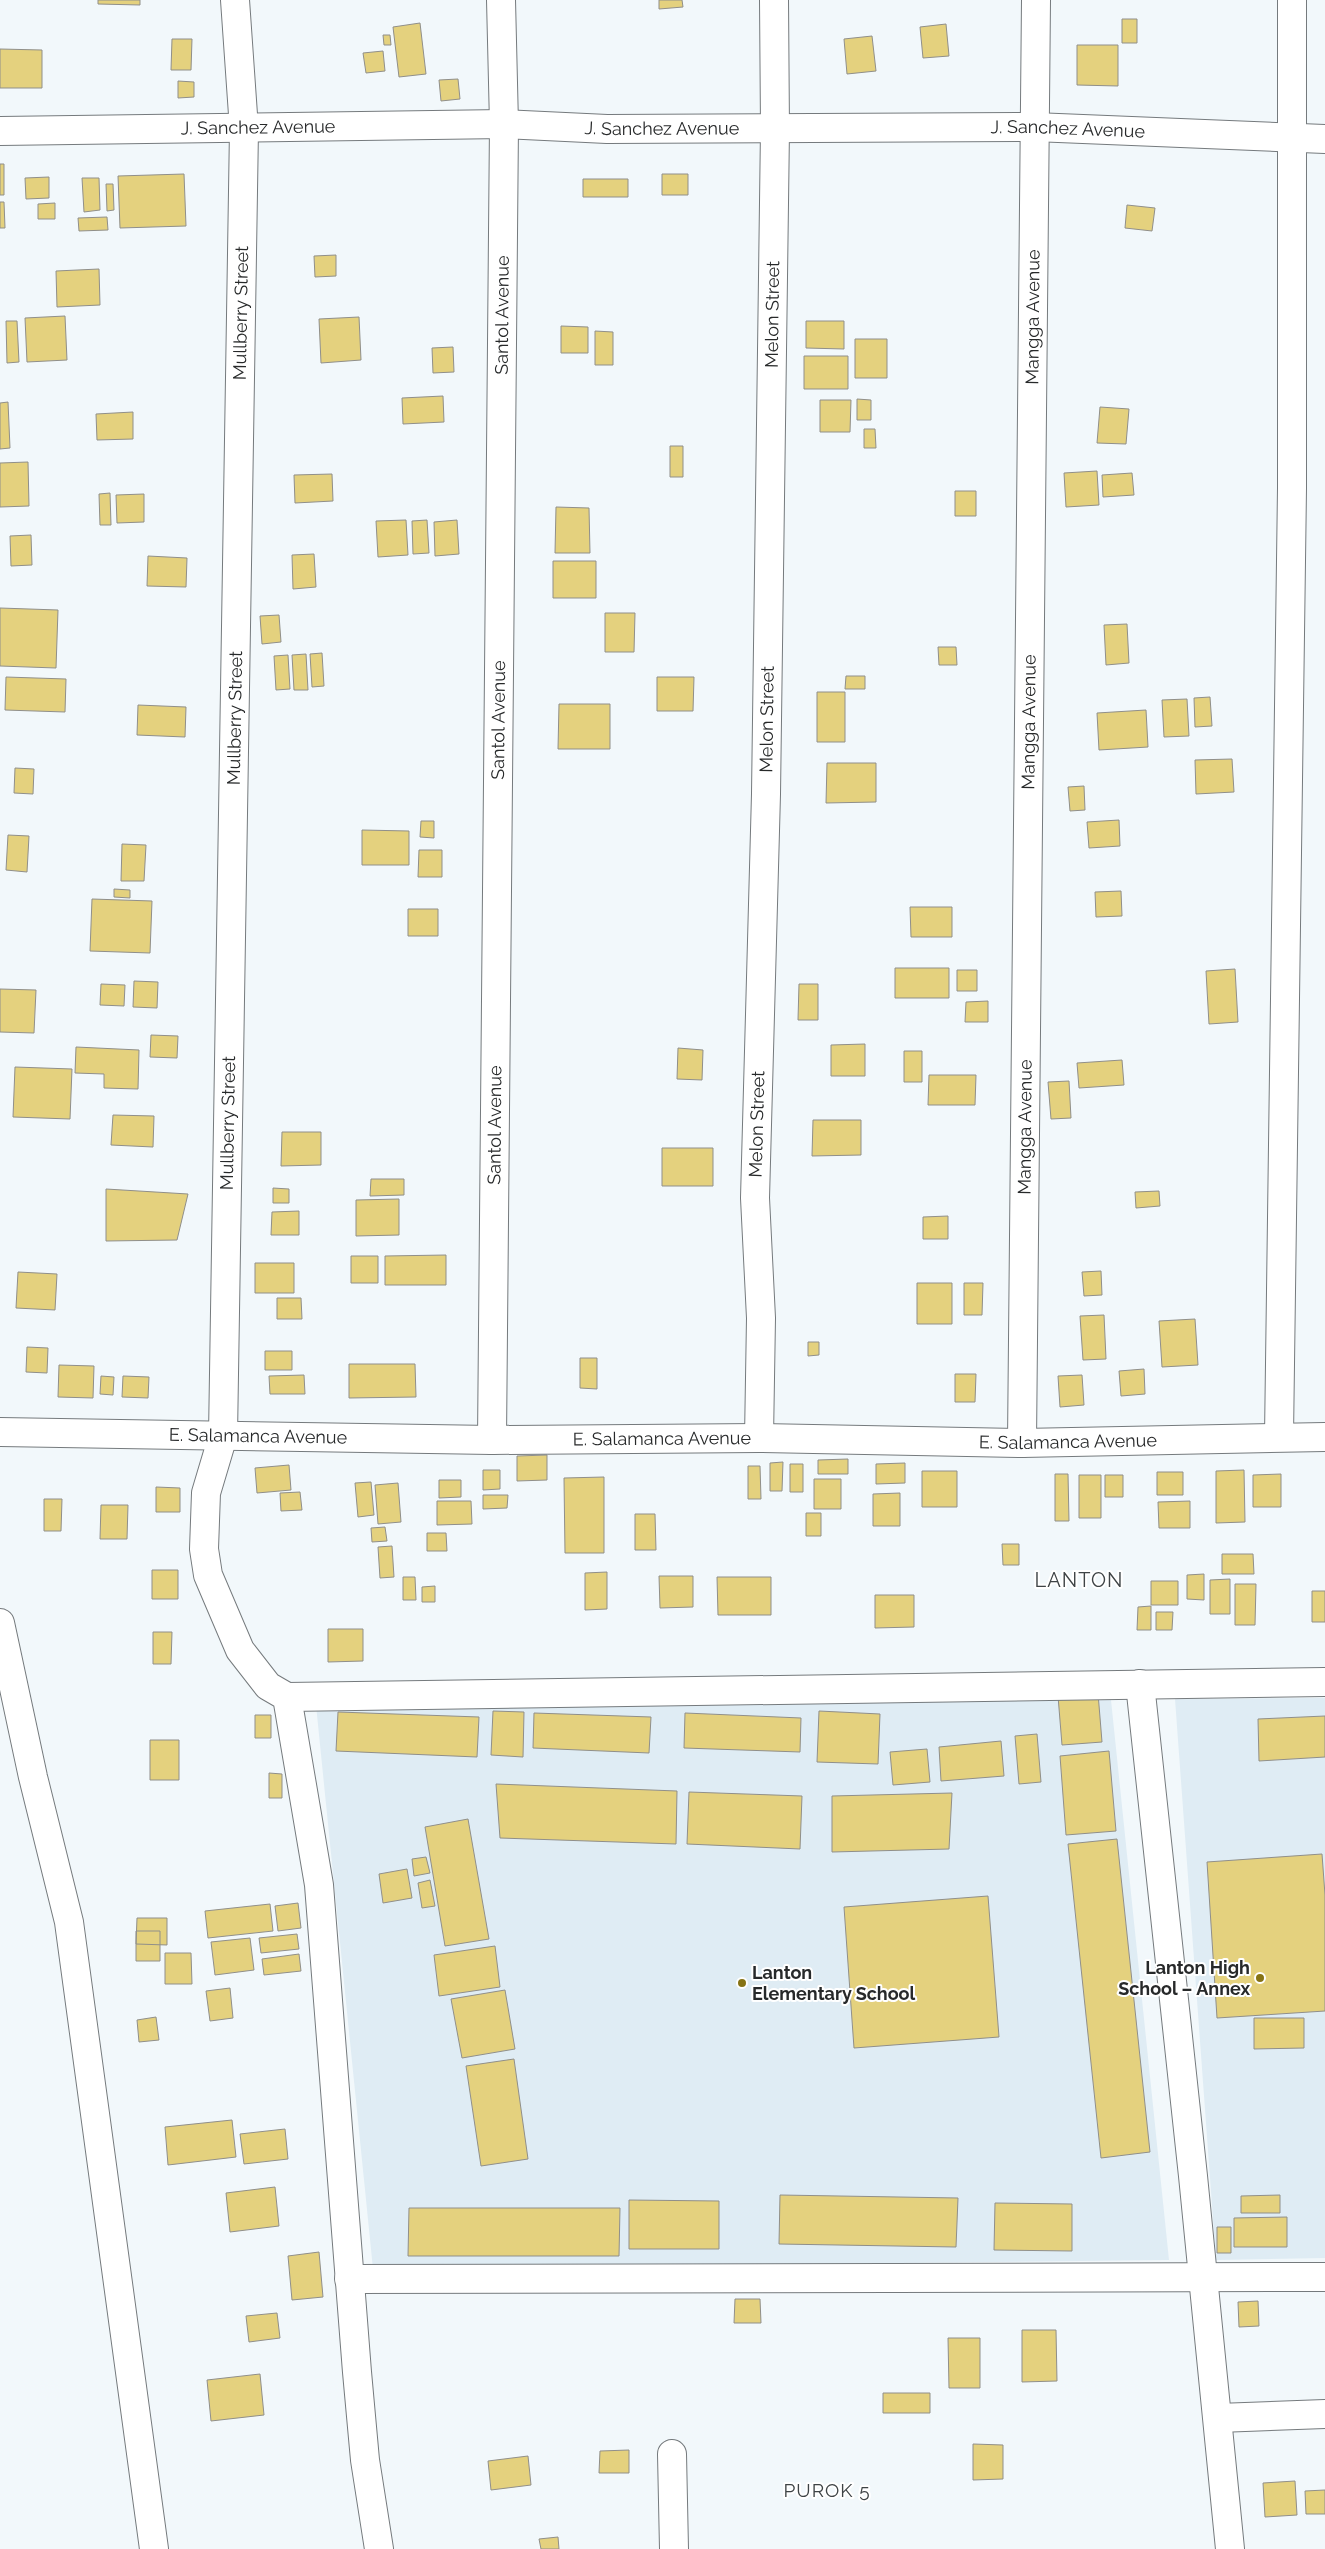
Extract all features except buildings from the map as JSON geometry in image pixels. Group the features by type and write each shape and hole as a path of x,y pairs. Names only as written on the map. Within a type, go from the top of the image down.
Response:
{"street":[{"name":"Mullberry Street","path":"235,0 244,129 223,1436 206,1493 204,1549 208,1575 240,1650 268,1686 287,1698"},
{"name":"Santol Avenue","path":"492,1440 504,124 501,0"},
{"name":"Melon Street","path":"759,1438 761,1318 755,1198 766,794 775,128 774,0"},
{"name":"Mangga Avenue","path":"1022,1443 1036,0"},
{"path":"1280,1437 1292,478 1292,0"},
{"name":"J. Sanchez Avenue","path":"0,131 504,124 607,129 1034,127 1325,138"},
{"name":"E. Salamanca Avenue","path":"0,1432 492,1440 759,1438 1022,1443 1325,1437"},
{"path":"0,1623 33,1777 69,1922 154,2549"},
{"path":"379,2549 366,2460 349,2280 319,1885 287,1698 1325,1682"},
{"path":"1140,1684 1218,2418 1230,2549"},
{"path":"349,2280 1203,2279 1325,2277"},
{"path":"1218,2418 1325,2414"},
{"path":"672,2454 674,2549"}],"shaded area":[{"name":"Lanton High School – Annex","path":"1325,1698 1325,2258 1216,2260 1175,1699"},
{"name":"Lanton Elementary School","path":"1111,1700 1169,2260 373,2269 316,1705"}],"place":[{"name":"Lanton High School – Annex","path":"1260,1978"},
{"name":"Lanton Elementary School","path":"742,1983"}],"district":[{"name":"LANTON","path":"1079,1580"},
{"name":"PUROK 5","path":"827,2490"}]}
